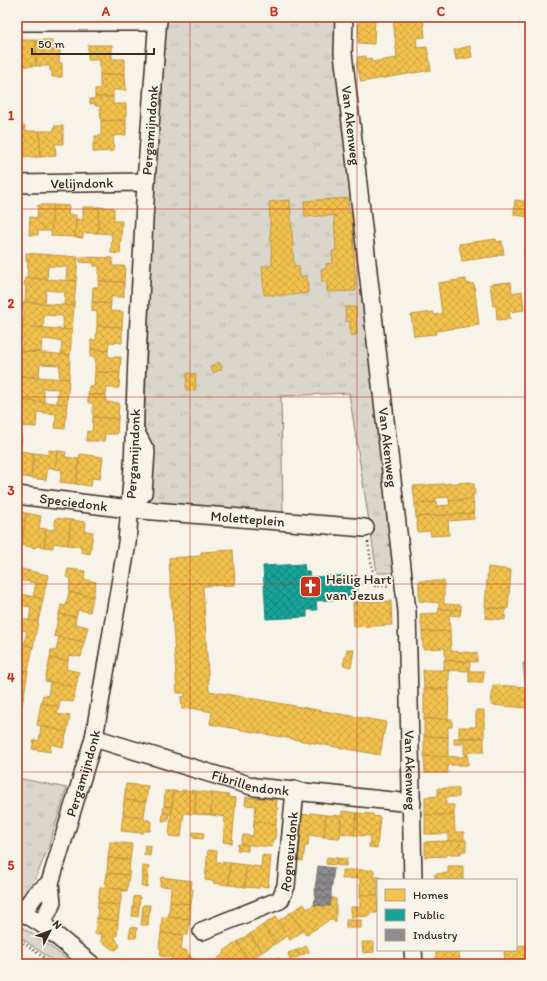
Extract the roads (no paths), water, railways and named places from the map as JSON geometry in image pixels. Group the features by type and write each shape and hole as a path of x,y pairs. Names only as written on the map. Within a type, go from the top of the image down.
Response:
{"street":[{"name":"Van Akenweg","path":"344,17 343,53 407,611 412,803 412,879"},
{"path":"17,22 158,20"},
{"name":"Pergamijndonk","path":"42,924 52,903 50,883 94,738 127,543 135,430 137,357 146,182 158,20"},
{"name":"Velijndonk","path":"17,184 146,182"},
{"name":"Speciedonk","path":"17,495 129,509"},
{"name":"Moletteplein","path":"129,509 365,528"},
{"name":"Fibrillendonk","path":"94,738 255,787 412,803"},
{"name":"Rogneurdonk","path":"202,931 280,900 286,886 295,790"},
{"path":"50,883 35,895 20,911 42,924 92,964"},
{"path":"413,951 414,964"}],"place":[{"name":"Heilig Hart van Jezus","path":"311,587"}]}
